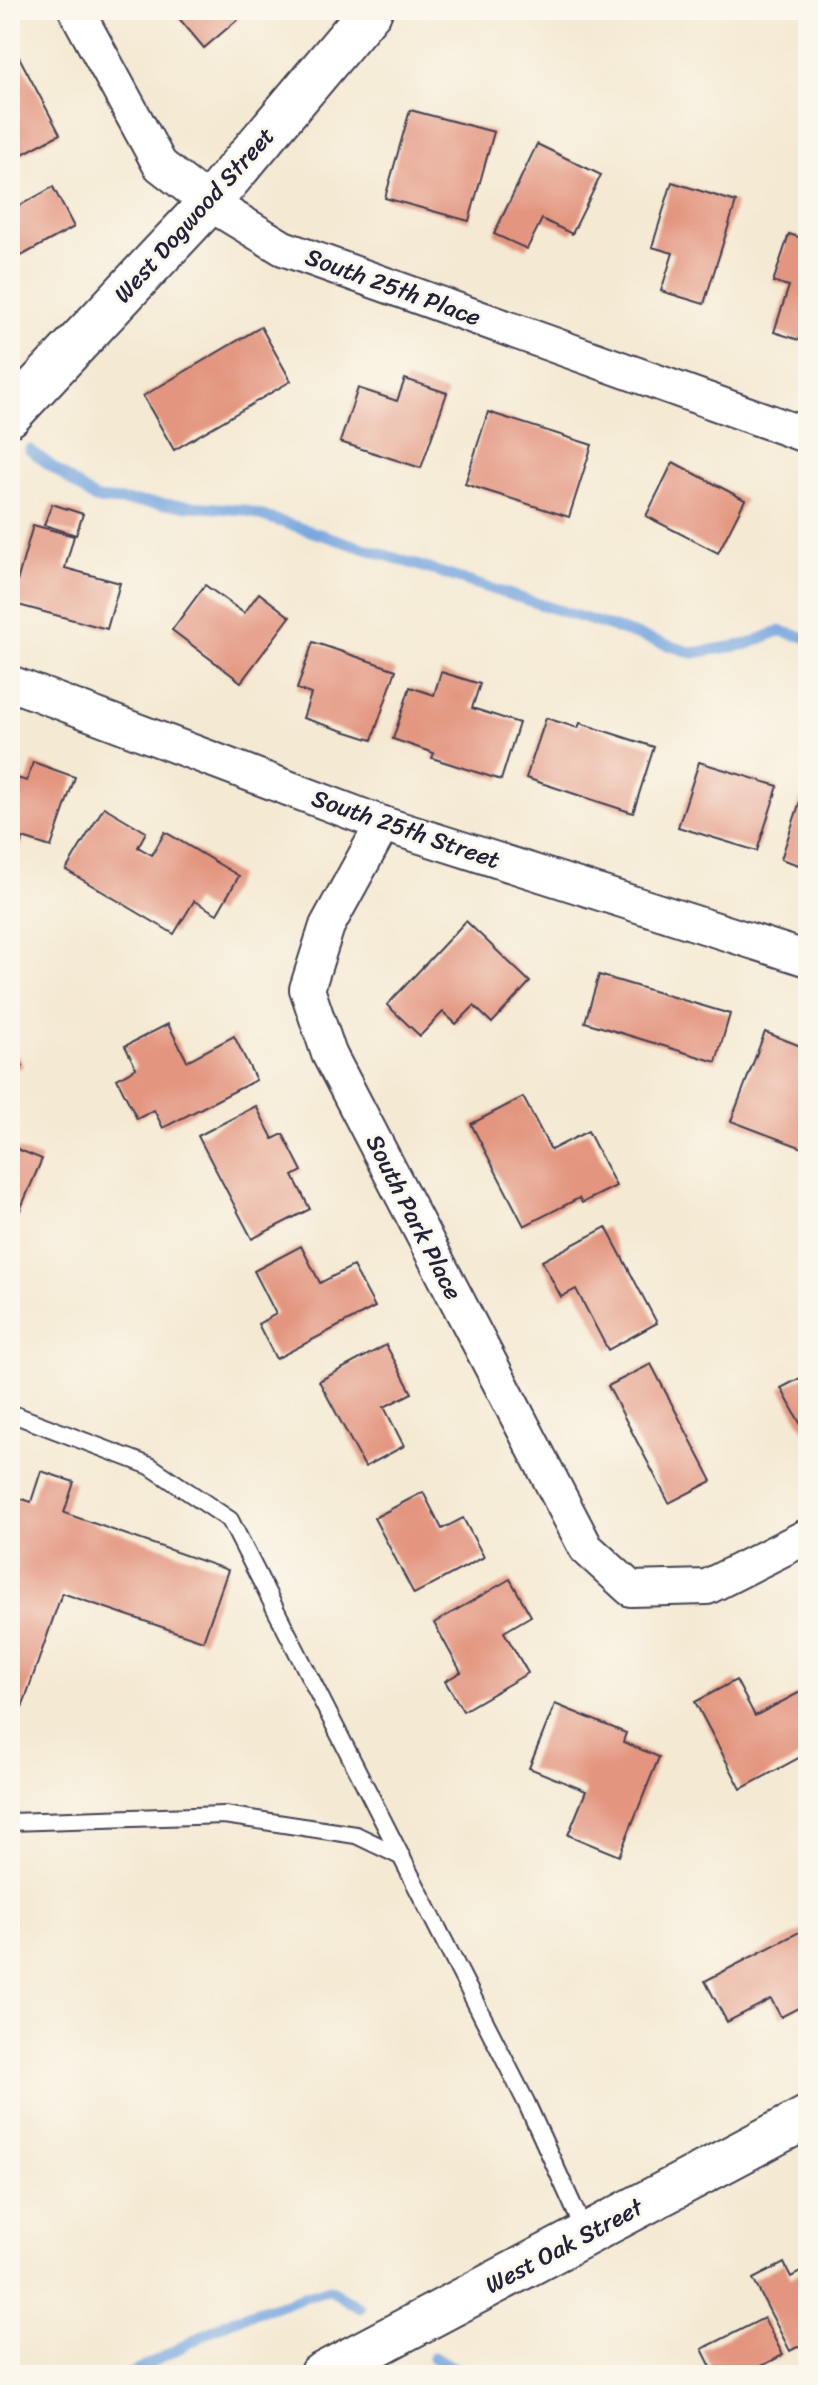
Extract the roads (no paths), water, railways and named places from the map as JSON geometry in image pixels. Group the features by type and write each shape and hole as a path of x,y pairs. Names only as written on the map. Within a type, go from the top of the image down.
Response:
{"street":[{"name":"South 25th Place","path":"76,10 160,165 209,203 283,248 808,436"},
{"name":"West Dogwood Street","path":"10,415 209,203 371,10"},
{"name":"South 25th Street","path":"10,683 383,824 808,959"},
{"name":"South Park Place","path":"383,824 327,926 307,989 329,1054 586,1548 631,1589 707,1587 808,1536"},
{"name":"West Oak Street","path":"320,2375 808,2117"}],"lane":[{"path":"10,1413 150,1466 230,1520 526,2102 586,2235"},
{"path":"10,1822 224,1815 356,1835 402,1857"}],"waterway":[{"path":"30,450 95,499 244,510 693,653 748,644 779,631 808,638"},
{"path":"129,2375 232,2320 329,2289 360,2308"},
{"path":"433,2357 468,2375"}]}
